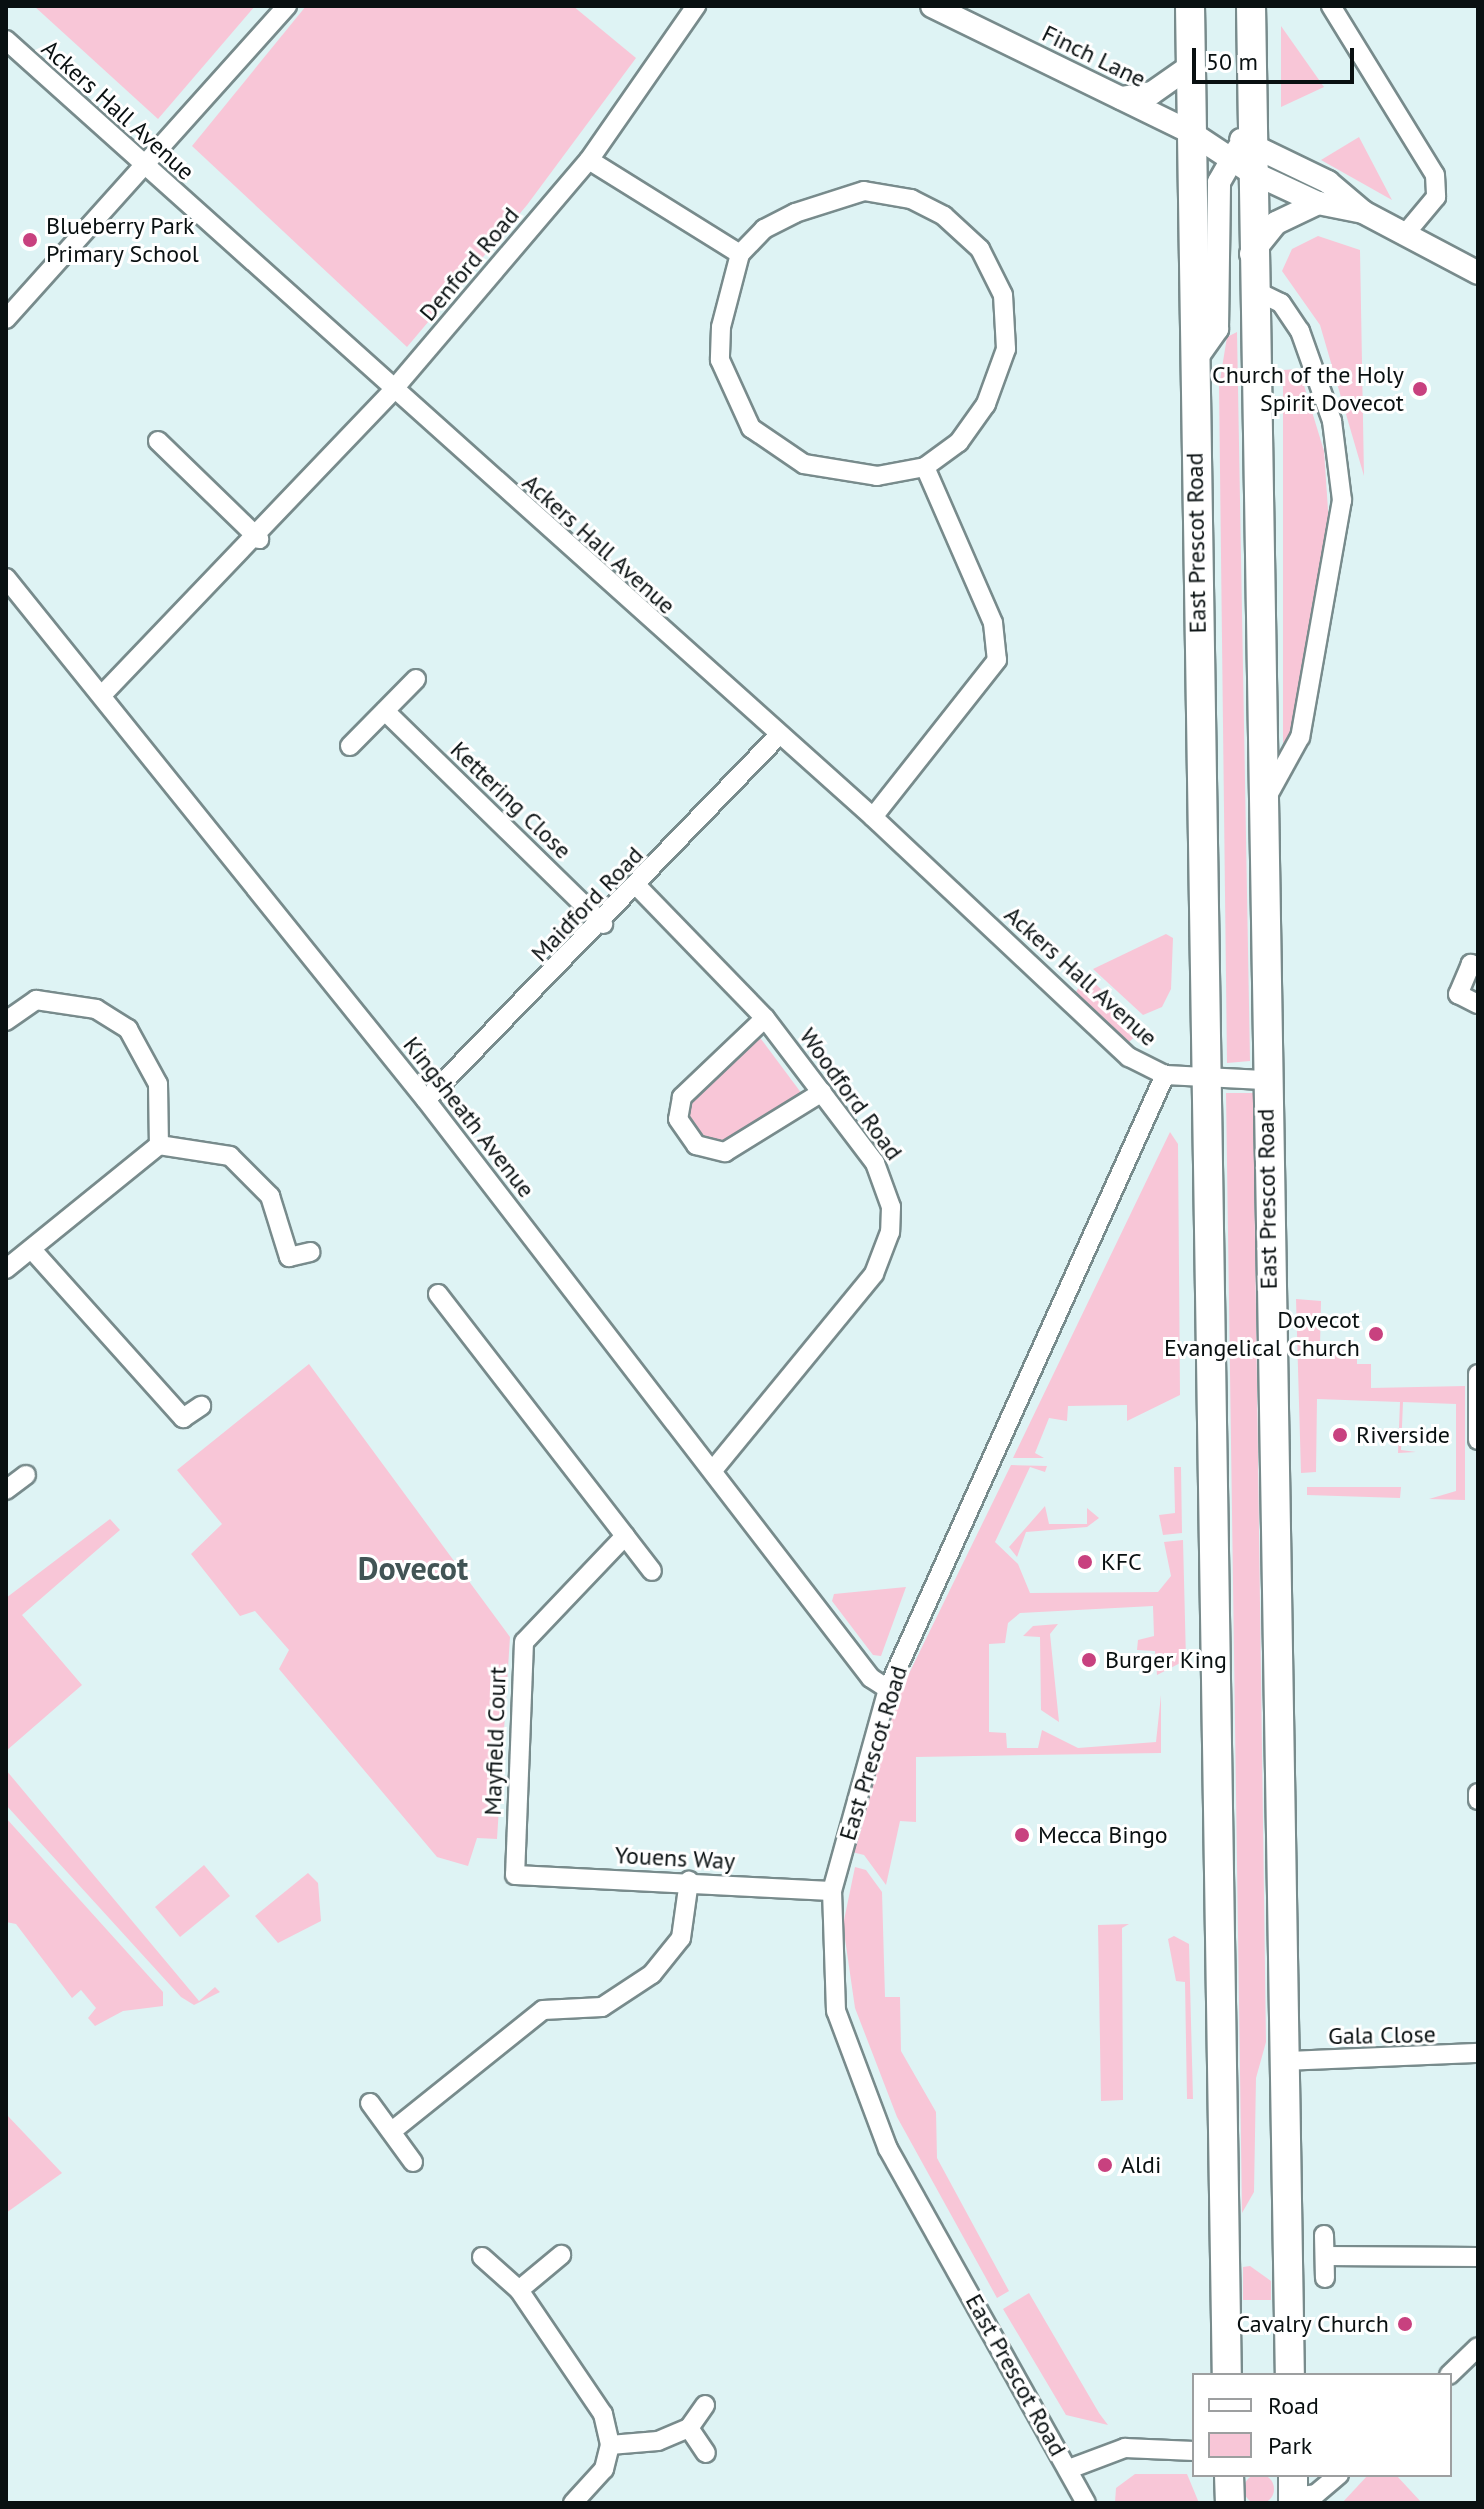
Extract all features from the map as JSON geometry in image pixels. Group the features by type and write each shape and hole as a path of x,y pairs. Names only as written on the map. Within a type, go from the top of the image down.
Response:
{"highway":[{"name":"East Prescot Road","path":"1190,6 1193,363 1227,2373"},
{"name":"East Prescot Road","path":"1251,6 1242,157 1252,289 1264,1080 1290,2373"},
{"path":"1229,2477 1230,2503"}],"street":[{"path":"6,319 287,6"},
{"name":"Denford Road","path":"102,695 259,539 393,390 589,160 696,6"},
{"name":"Finch Lane","path":"932,6 1242,157"},
{"path":"1331,6 1435,175 1436,197 1406,233"},
{"name":"Ackers Hall Avenue","path":"6,40 777,737 873,817 1129,1057 1165,1075"},
{"path":"1121,98 1152,93 1189,67"},
{"path":"1242,157 1318,203 1363,212"},
{"path":"1242,157 1328,182 1363,212 1478,273"},
{"path":"1193,363 1217,329 1219,182 1242,157"},
{"path":"589,160 740,254"},
{"path":"864,191 911,199 944,216 980,249 1003,295 1006,349 986,404 959,442 925,467 877,476 804,464 751,428 720,360 721,327 740,254 764,229 795,213 864,191"},
{"path":"1251,254 1276,223 1318,203"},
{"path":"1252,289 1281,303 1300,331 1332,421 1342,500 1300,737 1290,767 1260,808"},
{"path":"158,441 259,539"},
{"path":"873,817 997,660 993,623 925,467"},
{"name":"Kingsheath Avenue","path":"6,578 426,1100 714,1469 871,1678 888,1689"},
{"path":"350,746 416,679"},
{"name":"Kettering Close","path":"385,711 603,924"},
{"name":"Maidford Road","path":"426,1100 603,924 777,737"},
{"name":"Woodford Road","path":"638,887 765,1018 888,1185 884,1254 714,1469"},
{"path":"1478,967 1471,964 1458,994 1478,1004"},
{"path":"6,1021 36,1000 96,1009 128,1029 158,1084 159,1145"},
{"path":"765,1018 682,1097 678,1119 696,1145 725,1152 822,1092"},
{"name":"East Prescot Road","path":"1086,2503 888,2149 836,2011 832,1891 888,1689 1148,1125 1165,1075 1206,1080 1264,1080"},
{"path":"6,1269 35,1253 159,1145 230,1156 270,1196 289,1257 310,1252"},
{"path":"35,1253 183,1418 201,1406"},
{"path":"438,1294 618,1542 652,1571"},
{"path":"1478,1374 1478,1440"},
{"path":"6,1490 26,1475"},
{"name":"Mayfield Court","path":"515,1875 524,1642 618,1542"},
{"path":"1478,1793 1478,1800"},
{"name":"Youens Way","path":"515,1875 689,1881 832,1891"},
{"path":"392,2131 543,2010 602,2007 652,1974 681,1938 689,1881"},
{"name":"Gala Close","path":"1286,2061 1478,2053"},
{"path":"370,2103 413,2162"},
{"path":"1324,2235 1325,2278"},
{"path":"519,2290 561,2255"},
{"path":"1325,2256 1478,2257"},
{"path":"482,2257 519,2290 603,2414 610,2445 599,2476 573,2503"},
{"path":"1451,2373 1478,2347"},
{"path":"610,2445 658,2441 689,2428 705,2405"},
{"path":"689,2428 706,2453"},
{"name":"East Prescot Road","path":"1069,2469 1125,2448 1192,2451"},
{"path":"1293,2492 1316,2494 1337,2477"}],"green space":[{"path":"34,6 255,6 158,119"},
{"path":"306,6 573,6 636,58 527,205 407,347 192,146"},
{"path":"1281,26 1324,87 1281,107"},
{"path":"1359,137 1392,200 1321,160"},
{"path":"1318,236 1360,250 1364,476 1320,325 1282,271 1292,249"},
{"path":"1237,332 1250,1061 1227,1063 1219,386 1227,337"},
{"path":"1299,369 1324,451 1330,539 1290,751 1283,751 1283,370"},
{"path":"1166,934 1173,938 1171,989 1162,1007 1143,1015 1093,969"},
{"path":"1084,978 1089,978 1144,1029 1129,1042 1076,992"},
{"path":"758,1035 802,1094 720,1144 700,1138 688,1116 691,1101"},
{"path":"1226,1093 1253,1093 1266,2042 1256,2078 1254,2192 1242,2213"},
{"path":"1170,1132 1178,1144 1180,1395 1127,1421 1127,1405 1068,1406 1067,1421 1049,1418 1035,1453 1044,1458 1013,1458"},
{"path":"1296,1299 1321,1301 1320,1346 1357,1353 1357,1364 1371,1364 1371,1388 1465,1386 1465,1500 1429,1499 1456,1491 1456,1404 1403,1402 1401,1450 1416,1452 1398,1453 1400,1402 1317,1399 1316,1472 1301,1473"},
{"path":"309,1364 510,1637 497,1839 477,1838 468,1866 437,1857 279,1669 289,1650 255,1611 240,1616 191,1554 222,1524 177,1470"},
{"path":"1011,1465 1047,1466 1045,1472 1030,1467 995,1542 1018,1564 1030,1593 1158,1592 1171,1576 1164,1542 1183,1540 1186,1660 1157,1675 1155,1651 1137,1650 1138,1640 1154,1636 1153,1606 1020,1613 1008,1623 1005,1643 989,1644 989,1732 1006,1733 1007,1748 1038,1748 1042,1730 1078,1748 1156,1742 1161,1695 1161,1753 916,1757 916,1822 900,1821 886,1885 864,1855 848,1851 899,1694"},
{"path":"1174,1467 1181,1467 1182,1533 1163,1535 1159,1515 1175,1513"},
{"path":"1307,1487 1401,1487 1400,1498 1307,1495"},
{"path":"1045,1506 1049,1524 1087,1524 1087,1508 1099,1518 1087,1527 1026,1532 1017,1557 1009,1547"},
{"path":"110,1519 120,1530 22,1615 82,1685 6,1751 6,1598"},
{"path":"906,1587 881,1656 873,1655 832,1601 834,1594"},
{"path":"1058,1624 1050,1634 1059,1722 1041,1710 1040,1637 1023,1636 1033,1626"},
{"path":"6,1770 199,2001 215,1987 220,1992 194,2005 181,1997 6,1805"},
{"path":"6,1818 163,1992 163,2006 123,2011 95,2026 88,2018 96,2008 81,1990 72,1998 16,1924 6,1922"},
{"path":"204,1865 230,1896 180,1937 155,1907"},
{"path":"855,1867 866,1870 882,1892 885,1997 900,1997 901,2051 936,2112 937,2158 1009,2291 997,2298 897,2117 855,2008 843,1925"},
{"path":"308,1873 318,1883 321,1921 278,1943 255,1916"},
{"path":"1129,1924 1122,1928 1123,2100 1101,2101 1098,1925"},
{"path":"1174,1936 1189,1944 1193,2099 1187,2099 1185,1982 1176,1981 1168,1939"},
{"path":"6,2114 62,2173 6,2213"},
{"path":"1250,2266 1271,2281 1271,2300 1243,2300 1243,2267"},
{"path":"1029,2293 1108,2425 1066,2415 1003,2309"},
{"path":"1135,2474 1187,2474 1199,2503 1115,2503 1116,2488"},
{"path":"1250,2477 1268,2477 1273,2483 1273,2495 1265,2503 1253,2503 1245,2495 1245,2483"},
{"path":"1366,2477 1398,2477 1422,2503 1342,2503"}],"place":[{"name":"Blueberry Park Primary School","path":"30,240"},
{"name":"Church of the Holy Spirit Dovecot","path":"1420,389"},
{"name":"Dovecot Evangelical Church","path":"1376,1334"},
{"name":"Riverside","path":"1340,1435"},
{"name":"KFC","path":"1085,1562"},
{"name":"Burger King","path":"1089,1660"},
{"name":"Mecca Bingo","path":"1022,1835"},
{"name":"Aldi","path":"1105,2165"},
{"name":"Cavalry Church","path":"1405,2324"}],"district":[{"name":"Dovecot","path":"413,1568"}]}
